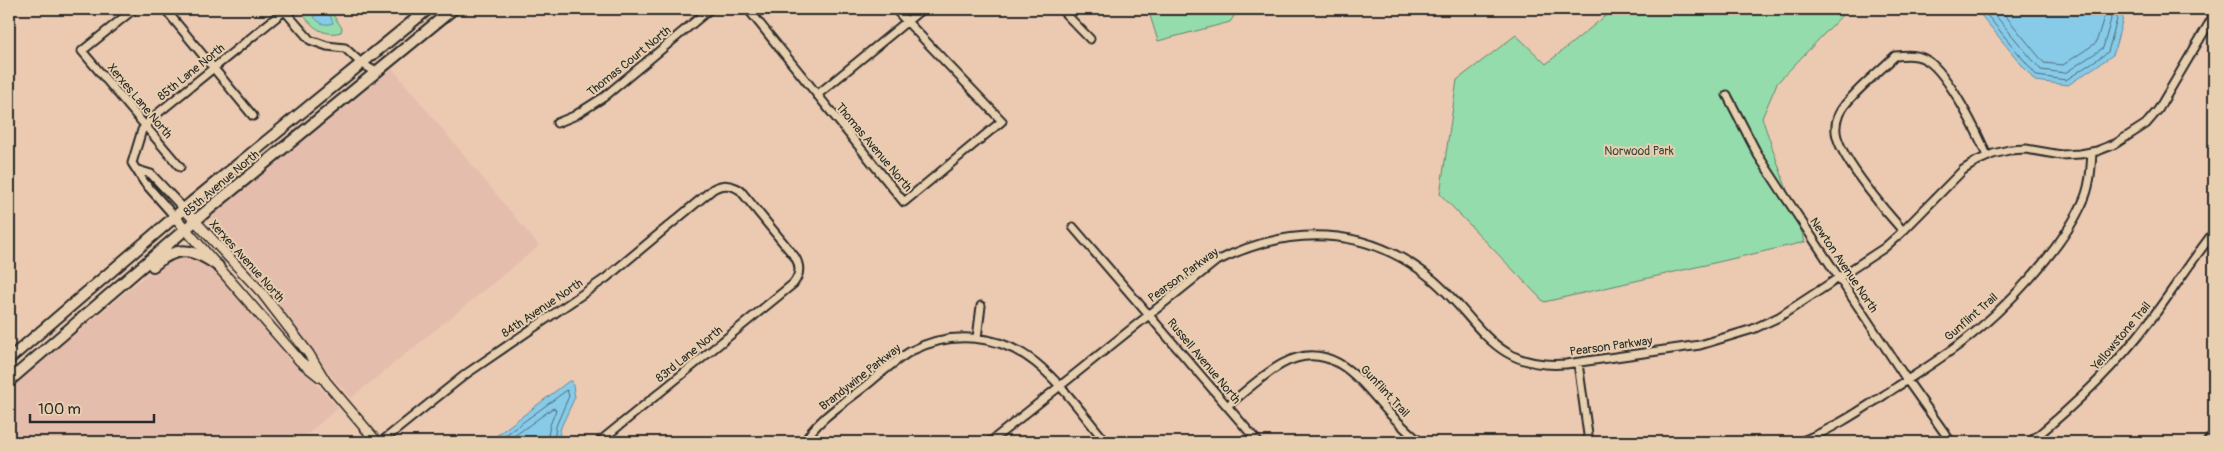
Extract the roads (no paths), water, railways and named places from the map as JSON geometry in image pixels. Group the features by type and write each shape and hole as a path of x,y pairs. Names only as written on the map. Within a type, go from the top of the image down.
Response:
{"main road":[{"name":"85th Avenue North","path":"9,358 184,209 428,9"},
{"name":"85th Avenue North","path":"9,380 186,228 453,9"},
{"path":"107,297 129,286 169,254 179,251 203,255 218,266"}],"street":[{"name":"Xerxes Lane North","path":"134,9 82,51 180,167"},
{"path":"165,9 254,116"},
{"name":"Thomas Court North","path":"557,123 574,116 604,97 710,9"},
{"name":"Thomas Avenue North","path":"748,9 904,202 1002,121 905,21"},
{"path":"895,9 905,21"},
{"path":"817,95 922,9"},
{"path":"1061,9 1090,39"},
{"path":"284,10 310,40 327,46 345,48 361,63 376,72"},
{"name":"85th Lane North","path":"132,163 136,145 145,124 284,10"},
{"name":"Pearson Parkway","path":"990,442 1215,262 1238,250 1262,242 1287,237 1313,235 1339,237 1372,245 1411,264 1451,297 1497,347 1512,357 1547,366 1700,345 1727,338 1778,317 1884,248 1963,170 1987,156 2009,150 2026,150 2061,155 2092,152 2131,136 2152,117 2168,95 2214,14"},
{"path":"1903,231 1880,204 1841,147 1836,126 1839,114 1845,104 1895,56 1919,56 1937,69 1971,123 1987,156"},
{"name":"Newton Avenue North","path":"1727,95 1758,155 1907,380 1951,442"},
{"name":"Gunflint Trail","path":"1800,442 1840,424 1907,380 1964,341 2002,306 2052,250 2074,219 2083,203 2088,185 2092,152"},
{"name":"Xerxes Avenue North","path":"132,163 144,182 300,361 326,382"},
{"name":"Xerxes Avenue North","path":"138,170 151,174 262,293 309,354 326,382 377,442"},
{"name":"83rd Lane North","path":"599,442 794,284 799,270 795,257 740,190 727,184 713,189"},
{"name":"84th Avenue North","path":"381,442 466,374 606,278 713,189"},
{"name":"Russell Avenue North","path":"1073,226 1258,442"},
{"name":"Yellowstone Trail","path":"2030,442 2090,389 2120,356 2149,322 2214,232"},
{"path":"977,338 981,306"},
{"name":"Brandywine Parkway","path":"806,442 816,426 910,352 927,344 946,339 977,338 1002,344 1020,352 1036,363 1106,442"},
{"name":"Gunflint Trail","path":"1227,406 1283,363 1297,358 1324,358 1337,362 1358,377 1390,414 1420,442"},
{"path":"1578,363 1589,442"},
{"path":"2207,442 2214,433"}],"water":[{"path":"312,9 325,9 333,23 320,23 311,13"},
{"path":"1976,9 2119,9 2123,18 2113,55 2068,85 2035,81"},
{"path":"569,381 572,381 575,397 561,427 558,442 488,442"}],"park label":[{"name":"Norwood Park","path":"1639,151"}]}
